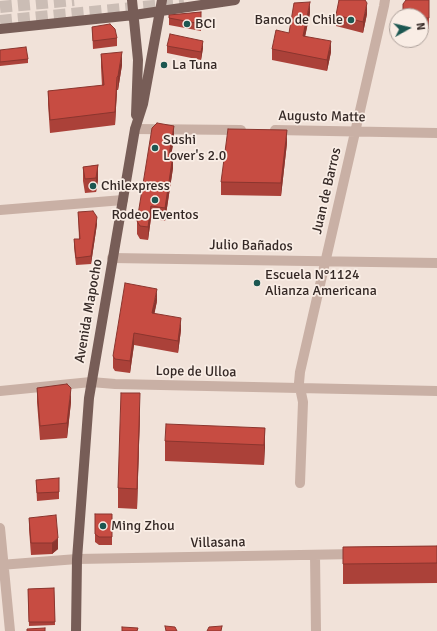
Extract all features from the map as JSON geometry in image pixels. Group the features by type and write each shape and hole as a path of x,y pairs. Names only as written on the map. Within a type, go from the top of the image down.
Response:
{"main road":[{"path":"132,0 138,60 135,129"},
{"name":"Avenida Mapocho","path":"76,631 77,559 86,417 135,129 143,104 162,0"},
{"path":"0,29 159,12 235,0"}],"street":[{"name":"Juan de Barros","path":"300,388 300,372 385,0"},
{"path":"135,129 248,130"},
{"name":"Augusto Matte","path":"263,130 437,133"},
{"path":"0,210 123,200"},
{"name":"Julio Bañados","path":"112,258 437,263"},
{"name":"Lope de Ulloa","path":"0,391 91,382 115,384 437,390"},
{"path":"300,388 304,402 300,483"},
{"path":"0,528 2,565 10,631"},
{"name":"Villasana","path":"2,565 77,559 362,554"},
{"path":"316,555 316,631"}],"building":[{"path":"339,0 365,0 367,3 363,22 336,15"},
{"path":"406,0 429,0 429,8 403,8 403,4"},
{"path":"310,2 303,36 331,41 327,60 272,49 276,30 289,33 294,3"},
{"path":"201,12 201,24 169,18 169,15"},
{"path":"110,24 115,29 117,38 93,41 92,27"},
{"path":"170,34 203,41 201,52 167,46"},
{"path":"26,47 28,59 0,62 0,50"},
{"path":"122,52 117,77 115,112 50,120 48,91 104,85 101,54"},
{"path":"157,123 174,126 169,155 173,155 165,208 151,206 148,227 140,226 137,221 152,128"},
{"path":"228,129 287,130 281,183 221,182"},
{"path":"98,165 96,178 85,179 83,167"},
{"path":"93,211 97,217 91,256 76,258 74,239 80,239 78,212"},
{"path":"125,283 157,289 152,313 181,318 178,341 134,333 130,361 115,359 113,356"},
{"path":"67,384 71,388 67,423 40,426 37,388"},
{"path":"121,393 140,393 137,489 118,488"},
{"path":"166,424 265,428 264,445 165,441"},
{"path":"59,478 59,492 37,493 36,480"},
{"path":"95,514 112,514 112,537 99,537 95,534"},
{"path":"56,515 58,538 52,543 31,543 29,518"},
{"path":"437,546 437,563 343,564 343,547"},
{"path":"54,588 55,622 29,622 28,589"},
{"path":"165,626 175,627 177,631 166,631"},
{"path":"222,626 221,631 207,631 209,627"},
{"path":"122,627 138,628 137,631 122,631"},
{"path":"45,628 45,631 27,631 27,629"}],"tunnel":[{"path":"0,7 74,0"},
{"path":"0,21 184,3"}],"place":[{"name":"Banco de Chile","path":"351,20"},
{"name":"BCI","path":"187,24"},
{"name":"La Tuna","path":"164,65"},
{"name":"Sushi Lover's 2.0","path":"155,148"},
{"name":"Chilexpress","path":"93,186"},
{"name":"Rodeo Eventos","path":"155,200"},
{"name":"Escuela N°1124 Alianza Americana","path":"257,283"},
{"name":"Ming Zhou","path":"103,526"}]}
